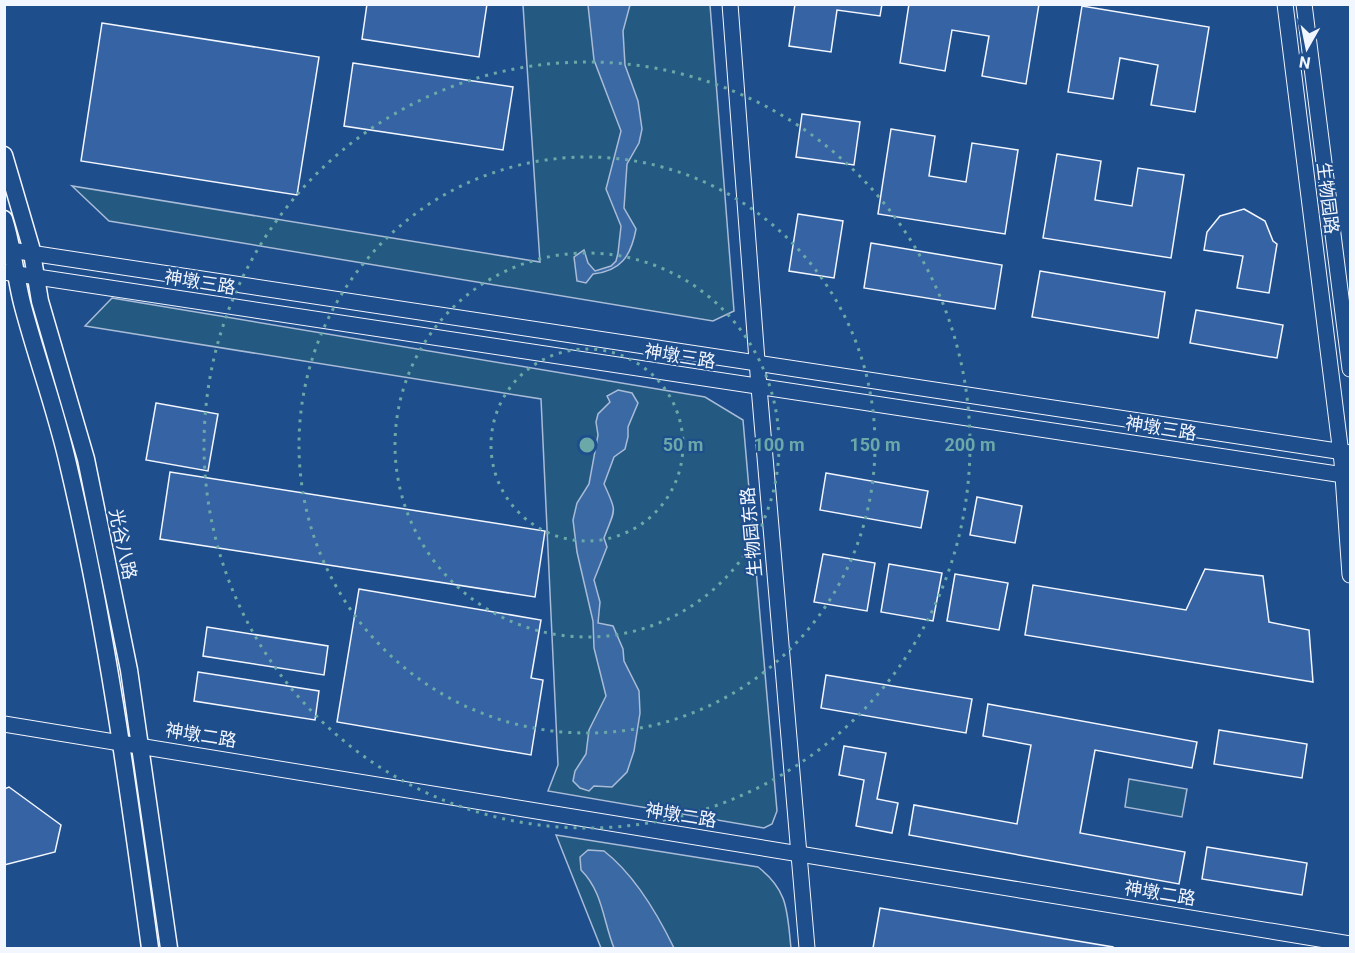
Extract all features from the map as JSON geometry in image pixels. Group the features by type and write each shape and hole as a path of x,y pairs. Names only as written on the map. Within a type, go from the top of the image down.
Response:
{"main road":[{"name":"光谷八路","path":"4,155 32,252 35,277 86,459 129,670 168,948"},
{"name":"光谷八路","path":"4,219 10,273 68,463 112,673 150,948"}],"street":[{"name":"生物园东路","path":"730,4 759,387 807,948"},
{"name":"生物园路","path":"1285,4 1345,452 1350,575"},
{"name":"生物园路","path":"1304,4 1350,369"},
{"name":"神墩三路","path":"9,250 1345,452"},
{"name":"神墩三路","path":"10,273 1346,475"},
{"name":"神墩二路","path":"4,723 1350,944"}],"shaded area":[{"path":"523,5 710,5 734,311 713,321 109,221 72,186 540,262"},
{"path":"588,5 630,5 623,31 625,65 638,101 642,129 639,143 627,164 624,208 636,229 631,247 618,266 593,274 586,283 577,281 574,257 584,250 588,263 595,271 611,266 616,261 618,253 621,226 606,189 621,131 594,60"},
{"path":"112,298 705,397 743,420 777,811 772,824 764,828 548,791 558,765 541,399 85,326"},
{"path":"618,390 632,393 638,403 628,427 625,449 614,457 604,484 613,506 613,516 604,538 607,547 594,580 600,602 598,623 613,626 623,649 624,661 639,691 640,713 634,751 627,772 612,787 594,786 589,791 580,788 573,781 575,771 586,754 589,730 606,696 594,648 593,621 577,552 573,520 577,503 589,484 598,435 596,422 598,414 610,402 607,396"},
{"path":"1129,779 1187,789 1182,817 1125,807"},
{"path":"556,835 758,867 776,885 785,903 791,948 601,948"},
{"path":"588,850 604,851 626,871 653,908 674,948 614,948 598,897 581,870 580,857"}],"building":[{"path":"367,4 487,4 479,57 362,39"},
{"path":"795,4 882,4 880,16 837,10 831,52 789,46"},
{"path":"909,4 1039,4 1026,84 982,76 989,36 952,30 945,71 900,63"},
{"path":"1082,6 1209,27 1195,112 1151,105 1158,65 1120,58 1113,99 1068,92"},
{"path":"102,23 319,57 297,195 81,161"},
{"path":"353,63 513,87 503,150 344,126"},
{"path":"802,114 860,122 854,165 796,157"},
{"path":"891,129 935,136 929,176 966,182 972,143 1018,150 1005,234 878,214"},
{"path":"1057,154 1101,161 1095,200 1132,206 1138,168 1184,175 1171,258 1043,238"},
{"path":"1244,209 1265,221 1273,241 1277,244 1269,293 1237,288 1243,256 1204,250 1207,232 1220,216"},
{"path":"798,214 843,221 834,278 789,271"},
{"path":"871,243 1002,265 995,309 864,288"},
{"path":"1040,271 1165,292 1158,338 1032,317"},
{"path":"1196,310 1283,325 1277,358 1190,343"},
{"path":"156,403 218,414 208,471 146,460"},
{"path":"170,472 545,531 535,597 160,539"},
{"path":"826,473 928,491 921,528 820,510"},
{"path":"977,497 1022,506 1015,543 970,535"},
{"path":"823,554 875,563 867,611 814,602"},
{"path":"889,564 942,573 933,621 881,612"},
{"path":"1205,569 1263,576 1269,622 1309,630 1313,682 1025,635 1033,585 1186,610"},
{"path":"955,574 1008,583 999,630 947,621"},
{"path":"359,589 541,620 531,678 543,680 531,755 337,722"},
{"path":"207,627 328,646 324,675 203,656"},
{"path":"198,672 319,691 315,720 194,701"},
{"path":"826,675 972,699 966,733 821,708"},
{"path":"988,704 1197,742 1192,768 1095,750 1080,833 1185,852 1179,884 909,835 914,805 1017,824 1031,745 983,736"},
{"path":"1219,730 1307,744 1302,778 1214,764"},
{"path":"844,746 886,753 877,799 898,803 892,833 856,826 864,780 839,775"},
{"path":"9,787 61,825 55,852 4,865 4,789"},
{"path":"1207,847 1307,863 1302,895 1202,879"},
{"path":"880,908 1113,947 1113,948 873,948"}]}
